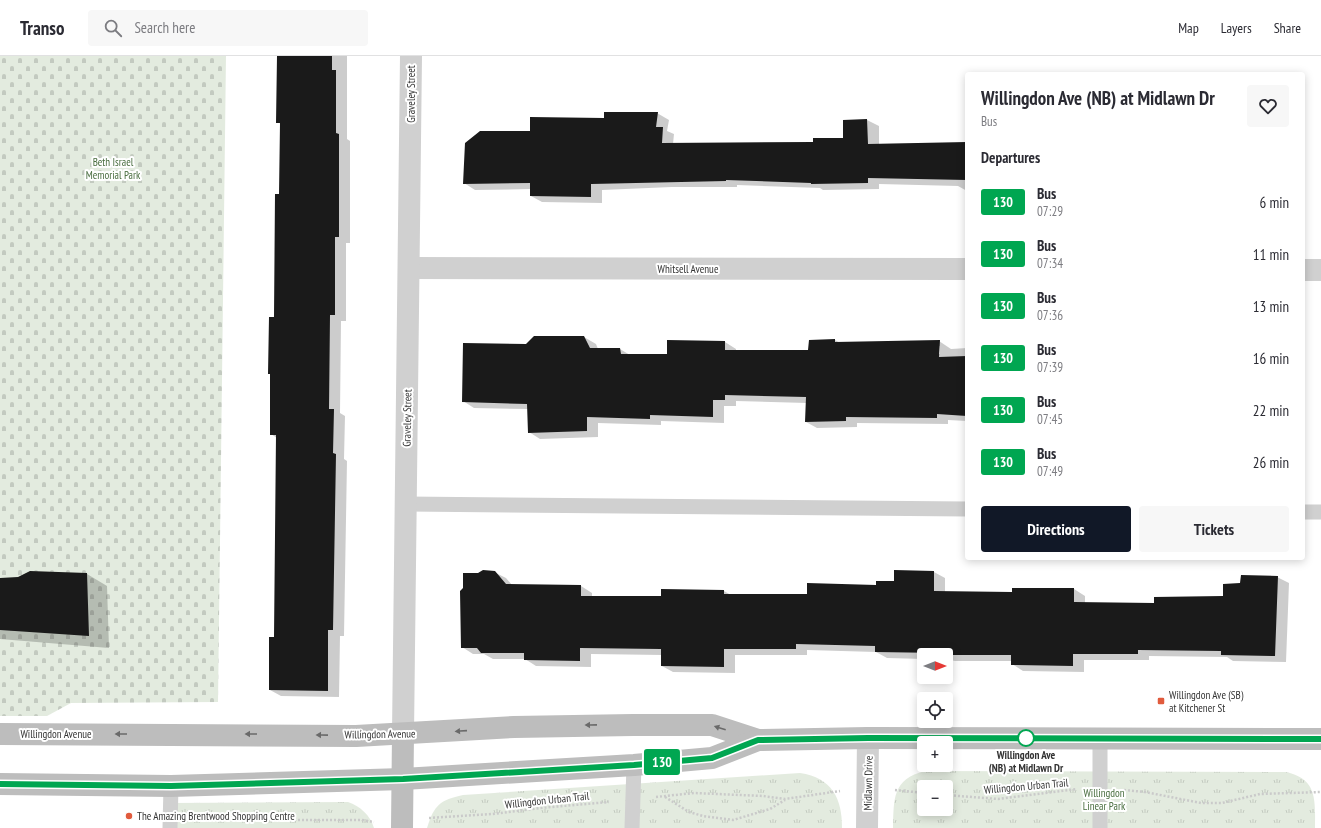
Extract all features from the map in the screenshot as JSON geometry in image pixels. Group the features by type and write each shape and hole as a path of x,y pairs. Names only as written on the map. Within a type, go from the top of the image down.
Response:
{"main road":[{"name":"Willingdon Avenue","path":"0,734 356,736 514,727 712,725 758,740 868,738 1321,739"},
{"name":"Graveley Street","path":"402,828 403,734"},
{"name":"Willingdon Avenue","path":"0,784 171,786 403,779 634,765 712,758 758,740"}],"street":[{"name":"Graveley Street","path":"403,734 411,56"},
{"name":"Whitsell Avenue","path":"409,268 965,269"},
{"path":"1305,270 1321,270"},
{"name":"Midlawn Drive","path":"867,828 868,738"}],"lane":[{"path":"406,504 965,509"},
{"path":"1305,512 1321,512"},
{"path":"1100,738 1100,828"},
{"path":"632,828 634,765"},
{"path":"170,828 171,786"}],"path":[{"name":"Willingdon Urban Trail","path":"953,796 998,799 1100,787 1146,792 1201,802 1222,803 1260,794 1321,792"},
{"path":"897,790 917,792"},
{"name":"Willingdon Urban Trail","path":"665,796 689,812 703,816 733,820 770,809 785,800 833,791"},
{"name":"Willingdon Urban Trail","path":"430,818 492,814 694,793 763,796 785,800"},
{"path":"193,820 362,820 372,822"}],"green space":[{"name":"Beth Israel Memorial Park","path":"0,56 226,56 218,702 71,703 47,716 0,716"},
{"name":"Willingdon Linear Park","path":"953,771 1286,772 1296,775 1304,780 1309,786 1314,800 1315,828 893,828 895,799 897,792 906,779 922,772"},
{"path":"800,773 820,779 833,791 840,807 842,828 427,828 432,814 439,805 449,799 463,795"},
{"path":"348,802 357,806 364,812 370,819 374,828 170,828 171,803"}],"building":[{"path":"277,56 332,56 332,70 336,70 336,133 339,134 339,237 335,237 335,315 330,315 329,409 334,409 333,453 336,454 333,630 328,630 328,691 269,690 269,637 274,637 276,435 270,435 270,374 268,374 269,317 274,317 275,194 279,194 280,123 276,123"},
{"path":"604,112 658,112 656,127 663,127 662,143 813,142 813,138 843,138 843,120 867,119 868,144 965,142 965,180 868,178 868,183 811,184 726,180 591,184 591,197 530,196 530,183 463,184 465,143 480,131 530,131 530,117 604,118"},
{"path":"534,336 584,336 590,348 620,348 621,354 667,354 667,340 725,341 725,350 808,350 809,340 835,339 835,342 940,340 939,357 965,356 965,416 937,414 937,418 846,417 846,421 805,422 806,397 725,395 725,400 713,400 713,417 650,415 650,419 587,417 587,431 528,433 527,404 462,402 463,343 526,344"},
{"path":"483,570 495,571 506,584 581,585 581,596 661,596 661,589 724,590 724,594 807,594 807,583 876,585 876,581 894,581 894,570 934,571 934,591 1012,592 1012,588 1074,588 1074,602 1154,603 1154,597 1223,596 1223,584 1240,583 1241,575 1278,576 1275,656 1221,655 1221,651 1138,650 1138,654 1073,654 1073,666 1011,665 1011,655 953,655 953,648 917,648 917,653 875,652 875,646 796,644 796,649 724,649 724,667 661,666 661,649 580,648 580,661 524,660 524,653 481,653 477,648 461,648 460,591 463,588 463,573 478,573"},
{"path":"30,571 87,573 89,636 0,630 0,578 18,577"}],"bus line":[{"name":"130","path":"0,784 171,786 342,781 355,782 634,765 712,758 758,740 868,738 1321,739"}],"place":[{"name":"Willingdon Ave (SB) at Kitchener St","path":"1161,701"},
{"name":"Willingdon Ave (NB) at Midlawn Dr","path":"1026,738"},
{"name":"The Amazing Brentwood Shopping Centre","path":"129,816"}]}
